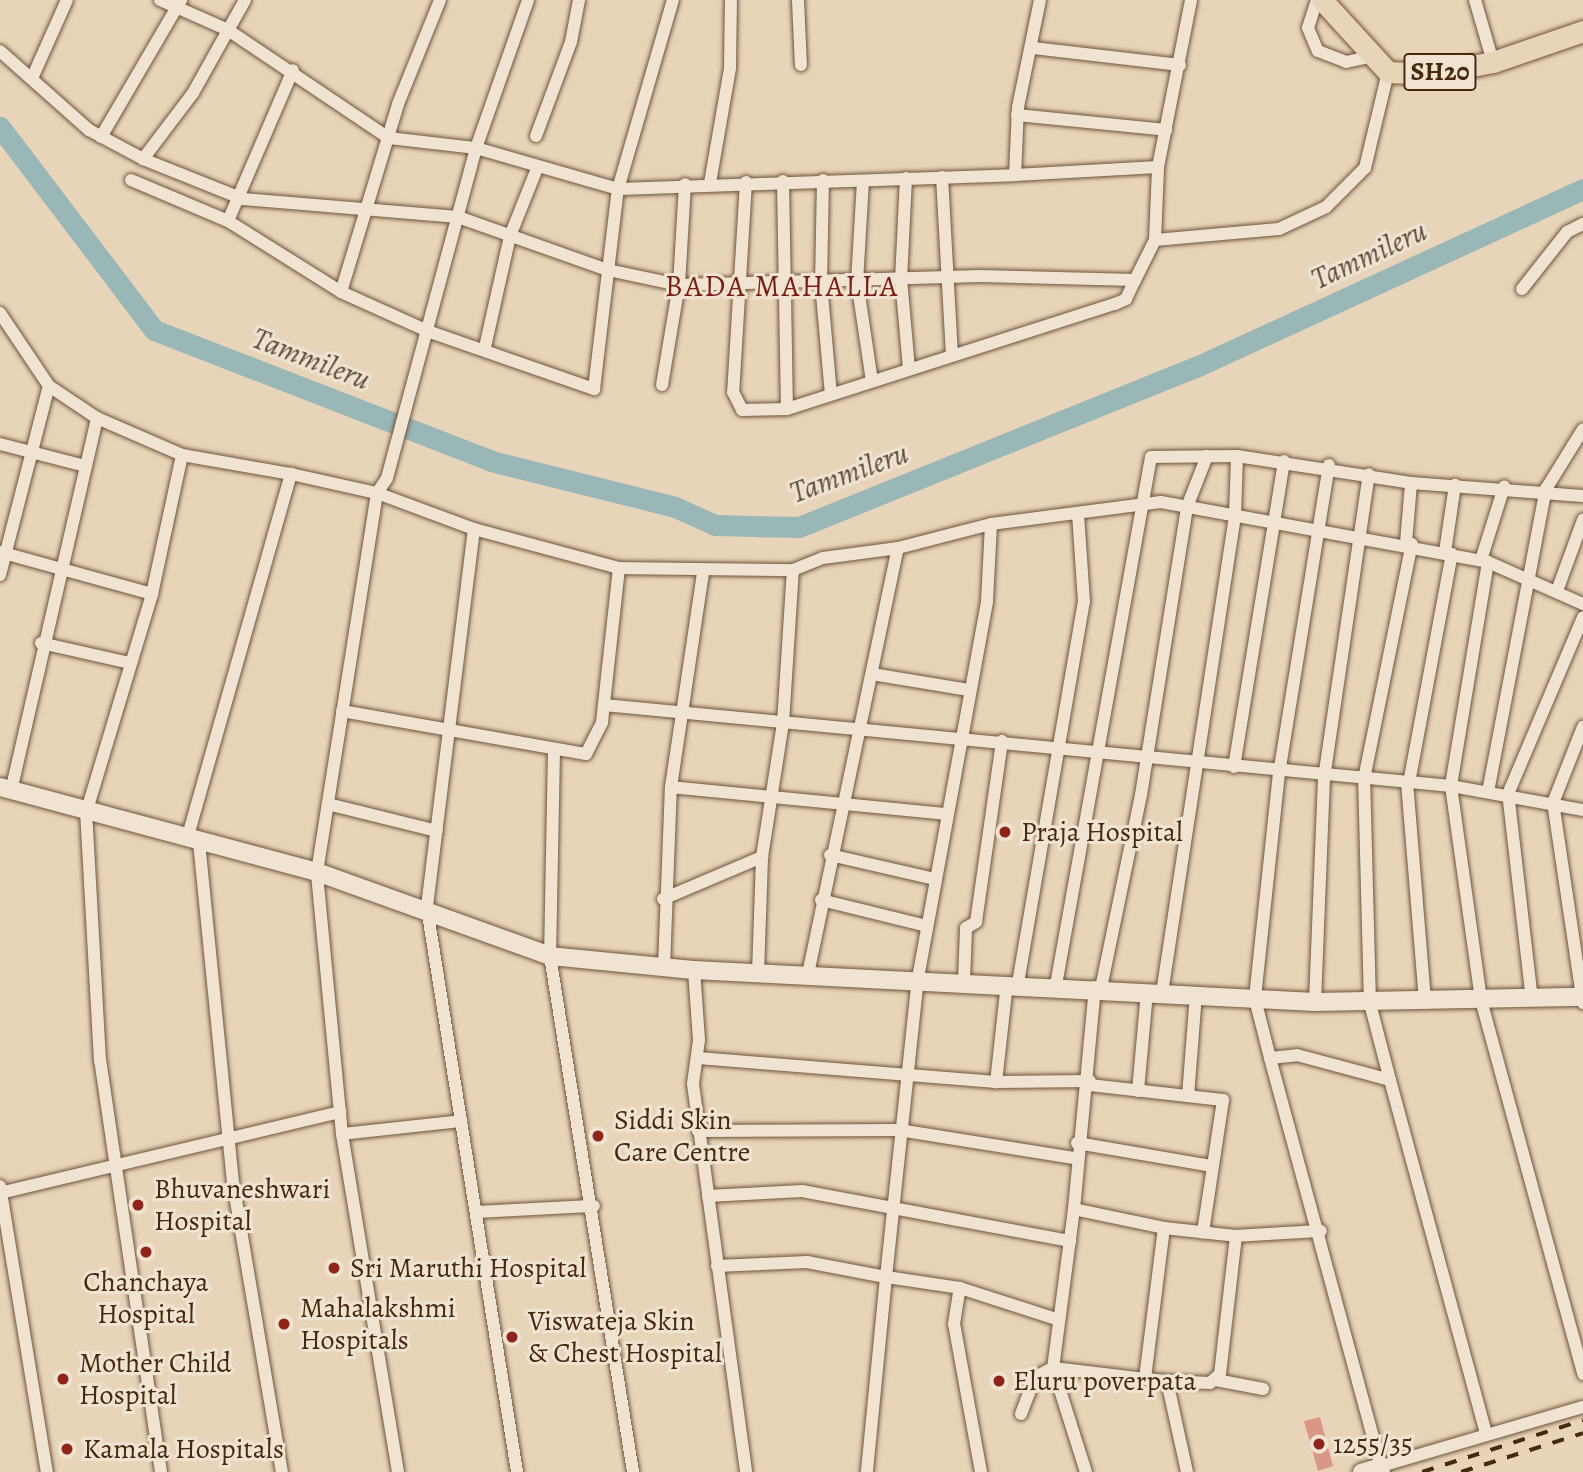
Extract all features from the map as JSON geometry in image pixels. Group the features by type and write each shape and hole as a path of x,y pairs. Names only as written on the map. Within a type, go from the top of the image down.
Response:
{"main road":[{"name":"SH20","path":"1322,0 1388,72 1430,74 1493,62 1583,31"},
{"path":"6,789 86,813 317,872 427,908 550,956 694,970 1098,987 1315,1002 1370,1004 1583,999"}],"street":[{"path":"33,76 67,0"},
{"path":"160,0 180,3 228,30 293,70 389,138 476,148 618,189 709,183 863,181 1157,167"},
{"path":"143,159 193,93 245,0"},
{"path":"341,292 389,138 440,0"},
{"path":"398,1472 342,1134 317,872 377,493 387,478 410,407 476,148 527,0"},
{"path":"536,136 571,42 579,0"},
{"path":"131,180 228,221 341,292 430,332 485,347 594,389 618,189 673,0"},
{"path":"709,183 730,68 731,0"},
{"path":"798,0 801,65"},
{"path":"1015,175 1017,115 1033,48 1040,0"},
{"path":"746,182 737,404 742,410 787,409 1115,304 1126,299 1155,240 1157,167 1180,65 1191,0"},
{"path":"1317,0 1308,29 1318,51 1346,62 1374,56"},
{"path":"1475,0 1493,62"},
{"path":"101,137 180,3"},
{"path":"1033,48 1180,65"},
{"path":"0,51 33,76 101,137 143,159 243,199 365,213 458,217 608,270 679,285 782,286 947,277 1135,280"},
{"path":"228,221 243,199 293,70"},
{"path":"1155,240 1279,229 1326,207 1365,168 1388,72"},
{"path":"1017,115 1166,130"},
{"path":"485,347 510,236 538,166"},
{"path":"942,177 953,355"},
{"path":"906,178 901,279 909,369"},
{"path":"823,180 821,283 831,394"},
{"path":"783,181 782,286 787,409"},
{"path":"863,181 857,281 872,381"},
{"path":"662,385 679,285 685,184"},
{"path":"1522,289 1567,232 1583,224"},
{"path":"0,313 49,386 97,418 182,455 291,474 377,493 474,529 619,568 703,573 793,570 823,558 898,548 991,524 1139,505 1187,507 1409,544 1484,561 1527,576 1583,604"},
{"path":"0,575 3,553 49,386"},
{"path":"6,789 97,418"},
{"path":"1488,792 1527,576 1546,489 1583,429"},
{"path":"0,444 85,466"},
{"path":"161,1472 96,1022 86,813 152,594 182,455"},
{"path":"1086,1472 1054,1368 1074,1209 1074,1157 1090,1083 1098,987 1147,756 1187,507 1207,456"},
{"path":"1056,985 1102,751 1139,505 1151,457 1237,456 1329,465 1410,483 1546,489 1583,496"},
{"path":"1138,1091 1235,516 1237,456"},
{"path":"1234,766 1277,523 1284,461"},
{"path":"1329,465 1323,530 1279,773 1255,999 1321,1231 1381,1469"},
{"path":"282,1472 229,1142 192,841 291,474"},
{"path":"1315,1002 1324,778 1363,537 1369,474"},
{"path":"1410,483 1409,544 1364,779 1370,1004 1486,1434"},
{"path":"1425,1002 1408,783 1448,553 1455,485"},
{"path":"1504,487 1484,561 1451,786 1481,1000 1583,1374"},
{"path":"996,1082 1030,886 1060,747 1084,602 1078,514"},
{"path":"1557,591 1583,520"},
{"path":"867,1472 900,1130 918,978 960,736 987,601 991,524"},
{"path":"474,529 427,908 478,1212 517,1472"},
{"path":"808,974 830,855 860,731 898,548"},
{"path":"3,553 152,594"},
{"path":"342,711 447,733 554,750 590,752 604,705 619,568"},
{"path":"758,973 762,857 774,797 783,723 793,570"},
{"path":"664,967 663,899 671,787 703,573"},
{"path":"1532,1000 1508,794 1583,617"},
{"path":"41,643 130,663"},
{"path":"872,674 969,690"},
{"path":"604,705 860,731 960,736 1195,761 1324,778 1451,786 1508,794 1583,810"},
{"path":"1583,727 1553,803 1583,999"},
{"path":"964,981 966,928 976,922 1002,741"},
{"path":"554,750 550,956 594,1206 633,1472"},
{"path":"671,787 947,814"},
{"path":"328,804 437,831"},
{"path":"830,855 935,879"},
{"path":"663,899 762,857"},
{"path":"821,900 927,926"},
{"path":"694,970 698,1058 692,1078 746,1472"},
{"path":"1188,1096 1196,995"},
{"path":"1270,1058 1297,1055 1390,1080"},
{"path":"698,1058 996,1082 1090,1083 1223,1100 1203,1232"},
{"path":"47,1472 1,1190 116,1168 341,1112"},
{"path":"342,1134 461,1121"},
{"path":"698,1131 900,1130 1074,1157"},
{"path":"1077,1143 1212,1166"},
{"path":"708,1196 802,1191 1069,1241"},
{"path":"478,1212 594,1206"},
{"path":"1074,1209 1164,1228 1236,1236 1321,1231"},
{"path":"1145,1378 1164,1228"},
{"path":"1216,1380 1236,1236"},
{"path":"717,1266 807,1262 960,1288 1059,1320"},
{"path":"960,1288 954,1324 981,1472"},
{"path":"1021,1414 1035,1377 1054,1368 1167,1381 1216,1380 1263,1389"},
{"path":"1167,1381 1187,1472"},
{"path":"1361,1472 1381,1469 1486,1434 1583,1407"}],"building":[{"name":"1255/35","path":"1320,1417 1333,1466 1318,1471 1304,1421"}],"waterway":[{"name":"Tammileru","path":"0,127 154,330 491,461 675,507 715,525 799,527 1196,367 1583,189"}],"railway":[{"path":"1422,1472 1583,1420"},
{"path":"1461,1472 1583,1433"}],"place":[{"name":"Praja Hospital","path":"1005,832"},
{"name":"Siddi Skin Care Centre","path":"598,1136"},
{"name":"Bhuvaneshwari Hospital","path":"138,1205"},
{"name":"Chanchaya Hospital","path":"146,1252"},
{"name":"Sri Maruthi Hospital","path":"334,1268"},
{"name":"Mahalakshmi Hospitals","path":"284,1324"},
{"name":"Viswateja Skin & Chest Hospital","path":"512,1337"},
{"name":"Mother Child Hospital","path":"63,1379"},
{"name":"Eluru poverpata","path":"999,1381"},
{"name":"1255/35","path":"1319,1444"},
{"name":"Kamala Hospitals","path":"67,1449"}],"district":[{"name":"BADA MAHALLA","path":"782,286"}]}
